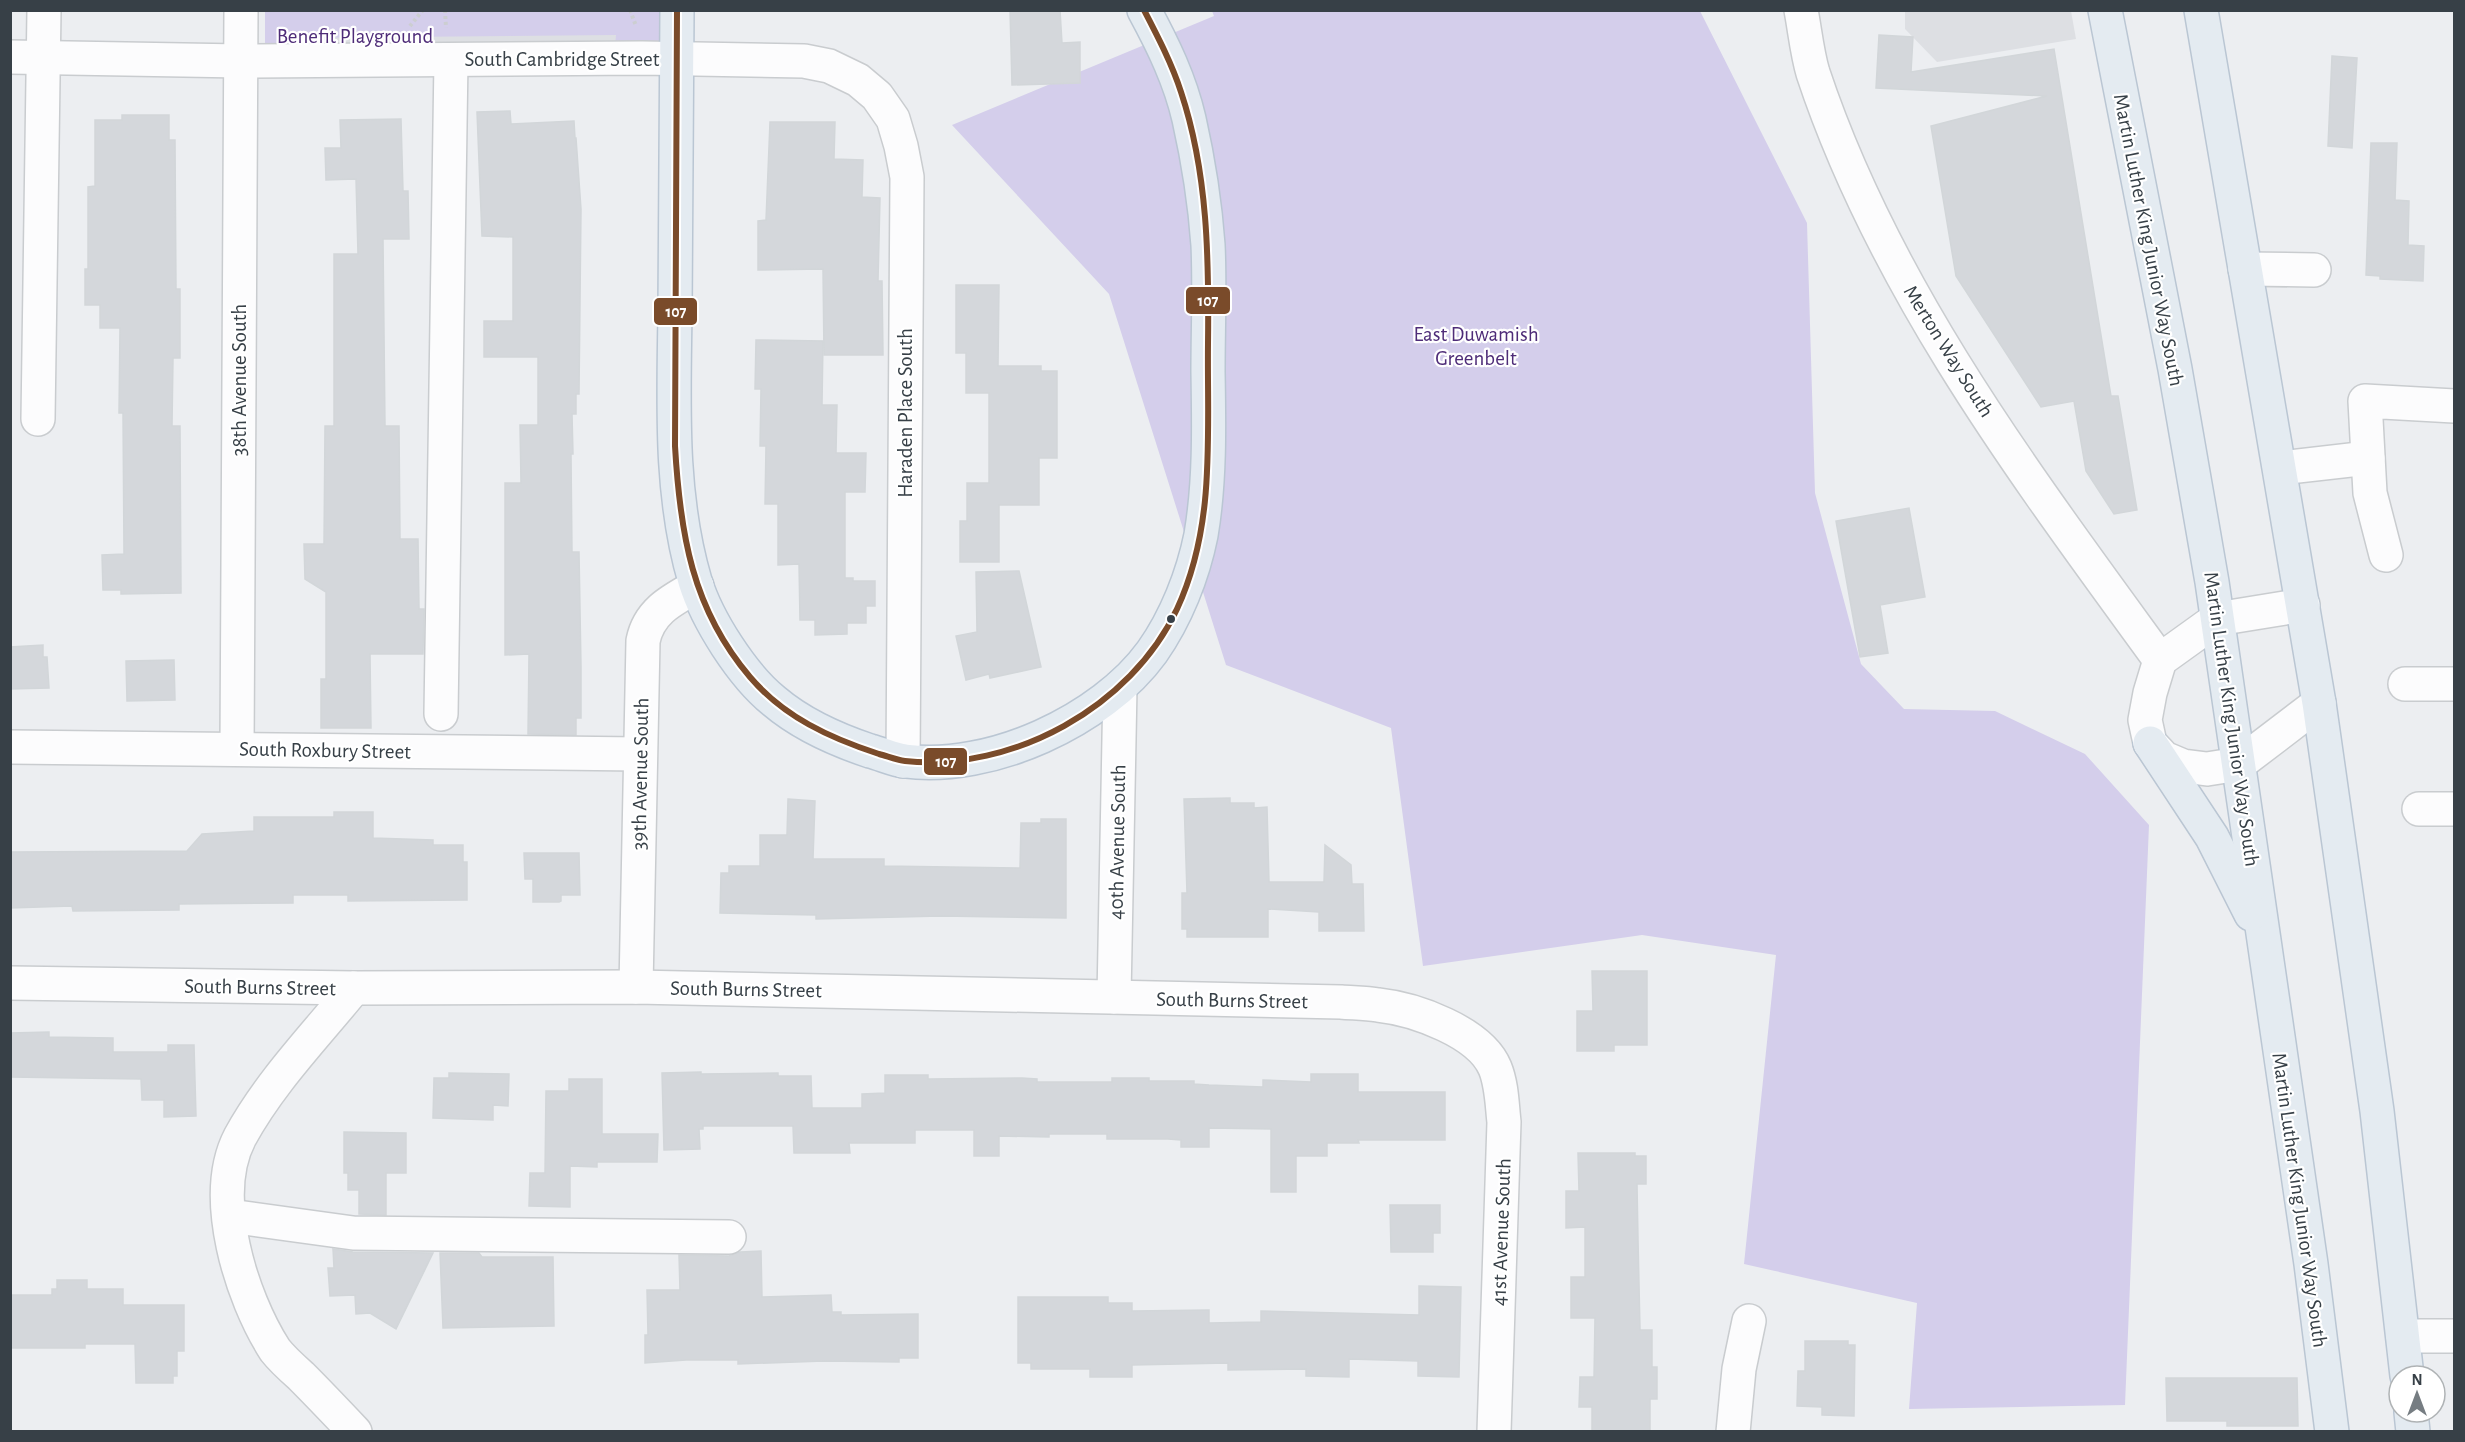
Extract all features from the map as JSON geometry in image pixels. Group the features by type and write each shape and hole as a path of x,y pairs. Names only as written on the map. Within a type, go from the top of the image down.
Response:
{"main road":[{"path":"677,10 675,339 678,491 683,533 697,586 717,627 740,664 773,701 817,729 855,746 903,761 951,762 1000,752 1040,737 1083,715 1120,687 1152,652 1173,616 1189,579 1200,537 1207,477 1208,244 1199,173 1188,117 1170,61 1144,10"},
{"name":"Martin Luther King Junior Way South","path":"2105,10 2175,369 2217,619 2311,1264 2332,1431"},
{"path":"2201,10 2319,703 2377,1111 2406,1364"},
{"path":"2150,743 2212,837 2263,936"}],"street":[{"path":"38,419 44,10"},
{"name":"38th Avenue South","path":"237,749 241,10"},
{"name":"Merton Way South","path":"1801,10 1813,71 1842,146 1891,256 1963,378 2075,542 2160,660"},
{"path":"441,714 448,48"},
{"name":"South Cambridge Street","path":"10,57 241,61 448,48 804,61 829,66 858,80"},
{"name":"Haraden Place South","path":"858,80 877,96 893,119 907,177 903,761"},
{"path":"2245,269 2314,270"},
{"path":"2386,555 2370,493 2365,402 2454,406"},
{"path":"2280,468 2368,458"},
{"name":"39th Avenue South","path":"636,987 643,641 646,628 661,607 697,586"},
{"path":"2303,604 2217,619 2160,660 2145,720 2150,743 2164,758 2183,766 2207,769 2239,764 2319,703"},
{"path":"2405,684 2454,684"},
{"name":"40th Avenue South","path":"1114,997 1120,687"},
{"name":"South Roxbury Street","path":"10,747 640,754"},
{"path":"2419,809 2454,809"},
{"name":"South Burns Street","path":"10,983 354,988 636,987 1379,1005 1434,1021 1473,1041"},
{"path":"354,988 275,1084 239,1138 231,1163 228,1191 230,1230 251,1306 276,1351 355,1431"},
{"name":"41st Avenue South","path":"1473,1041 1487,1054 1495,1069 1504,1122 1494,1431"},
{"path":"230,1216 353,1233 729,1237"},
{"path":"1733,1431 1739,1369 1749,1321"},
{"path":"2403,1336 2454,1336"}],"path":[{"path":"408,28 423,10"},
{"path":"445,10 448,48"}],"green space":[{"name":"Benefit Playground","path":"265,11 682,11 682,60 265,62"},
{"name":"East Duwamish Greenbelt","path":"1212,11 1700,11 1807,223 1815,493 1861,664 1904,709 1995,711 2085,754 2149,825 2125,1405 1909,1409 1917,1303 1744,1264 1776,955 1642,935 1423,966 1391,728 1226,665 1109,294 952,125 1214,16"}],"shaded area":[{"path":"1905,11 2071,11 2076,39 1937,62 1905,29"},
{"path":"616,35 615,46 289,48 289,38"}],"building":[{"path":"1010,10 1060,10 1062,43 1080,42 1080,83 1012,85"},
{"path":"1879,35 1913,37 1911,72 2054,49 2111,396 2118,396 2137,510 2114,514 2086,471 2074,401 2041,407 1956,276 1931,126 2047,96 1876,88"},
{"path":"2332,56 2357,58 2352,148 2328,146"},
{"path":"510,111 511,124 574,121 576,138 581,209 579,394 576,394 576,414 572,414 573,454 571,454 572,552 579,552 581,718 576,718 576,735 528,734 529,654 505,655 505,483 521,483 520,425 538,425 538,357 484,357 484,321 513,321 513,237 482,236 477,112"},
{"path":"122,115 169,115 169,140 175,140 176,289 180,289 180,358 173,358 172,426 180,426 181,593 121,594 121,590 103,590 102,555 124,554 123,413 119,413 120,328 100,328 100,305 85,305 85,269 88,269 88,187 95,186 95,120 122,120"},
{"path":"401,119 403,191 408,191 409,239 383,239 385,426 399,426 400,539 418,539 419,609 424,609 423,654 370,654 371,728 321,728 321,679 326,679 326,592 305,579 304,544 324,544 325,426 334,426 334,254 358,254 356,179 326,180 325,148 341,148 340,120"},
{"path":"770,122 835,122 834,159 863,160 862,197 880,198 878,281 882,281 883,355 824,355 823,269 758,270 758,221 766,220"},
{"path":"2371,143 2397,143 2395,200 2409,201 2408,245 2424,246 2423,281 2380,279 2380,276 2366,275"},
{"path":"956,285 999,285 998,366 1041,366 1041,371 1057,371 1057,458 1039,458 1039,505 999,505 999,562 960,562 960,521 967,521 967,483 989,483 989,393 966,393 966,353 956,353"},
{"path":"756,340 823,341 822,405 837,405 836,453 866,453 865,492 845,492 845,578 853,578 853,581 875,581 875,606 866,606 866,623 847,623 847,634 815,635 815,620 800,620 799,564 778,565 778,504 765,504 766,446 760,446 761,389 755,389"},
{"path":"1909,508 1925,597 1880,605 1888,653 1860,657 1836,521"},
{"path":"1019,571 1041,667 990,678 989,674 966,680 956,636 977,632 976,572"},
{"path":"43,645 43,657 47,657 49,688 10,689 10,647"},
{"path":"174,660 175,700 127,701 126,661"},
{"path":"1230,798 1230,803 1254,803 1254,808 1267,807 1269,882 1324,882 1325,845 1351,865 1352,884 1363,884 1364,931 1319,931 1319,912 1268,909 1268,937 1187,937 1187,929 1182,929 1182,893 1187,893 1184,799"},
{"path":"788,799 815,801 813,859 884,859 884,866 1020,868 1021,823 1041,823 1041,819 1066,819 1066,918 941,916 816,919 816,915 720,913 721,873 729,873 729,866 760,866 760,835 787,835"},
{"path":"334,812 373,812 373,838 433,840 433,845 463,845 463,862 467,862 467,900 348,901 348,895 293,895 293,903 179,904 179,910 73,911 72,906 10,908 10,852 187,851 202,834 254,831 254,817 334,817"},
{"path":"524,853 579,853 580,895 561,895 559,902 533,902 533,879 525,879"},
{"path":"1592,971 1647,971 1647,1045 1614,1045 1614,1051 1577,1051 1577,1011 1593,1011"},
{"path":"49,1032 49,1037 113,1038 113,1052 168,1052 168,1045 194,1045 196,1116 164,1117 164,1100 142,1100 141,1079 10,1077 10,1033"},
{"path":"701,1072 701,1074 778,1073 778,1076 811,1076 812,1108 862,1108 862,1094 885,1093 885,1075 928,1075 928,1079 1022,1078 1037,1079 1037,1082 1112,1082 1112,1078 1149,1078 1149,1081 1194,1081 1194,1084 1263,1087 1263,1080 1311,1082 1311,1074 1358,1074 1358,1092 1445,1092 1445,1140 1358,1140 1359,1143 1327,1143 1327,1156 1296,1156 1296,1192 1271,1192 1271,1129 1209,1128 1209,1147 1181,1147 1181,1140 1107,1139 1107,1134 1049,1134 1049,1137 999,1136 999,1156 974,1156 974,1130 915,1130 915,1143 849,1143 850,1153 794,1153 793,1126 703,1126 703,1129 699,1129 700,1149 664,1150 662,1073"},
{"path":"449,1073 509,1074 508,1106 493,1105 493,1120 433,1118 434,1078 449,1078"},
{"path":"569,1079 602,1079 602,1134 658,1134 657,1162 597,1162 597,1167 570,1166 570,1207 529,1206 530,1173 545,1173 546,1091 569,1091"},
{"path":"344,1132 406,1133 406,1173 386,1173 386,1215 359,1214 359,1190 348,1190 348,1173 344,1173"},
{"path":"1578,1153 1635,1153 1635,1156 1646,1156 1646,1184 1637,1184 1640,1330 1652,1330 1652,1367 1657,1367 1657,1399 1650,1399 1650,1431 1592,1431 1592,1407 1579,1407 1580,1377 1594,1377 1595,1318 1571,1318 1571,1277 1585,1277 1585,1227 1566,1228 1566,1191 1579,1191"},
{"path":"1390,1205 1440,1205 1440,1233 1433,1233 1433,1252 1391,1252"},
{"path":"333,1249 353,1252 433,1253 396,1329 370,1313 356,1314 355,1295 330,1296 328,1268 334,1268"},
{"path":"761,1251 762,1297 831,1295 832,1312 841,1312 841,1315 918,1314 918,1358 899,1358 899,1362 824,1361 738,1364 738,1360 686,1360 645,1363 645,1335 648,1335 647,1290 680,1290 679,1255 729,1256 740,1252"},
{"path":"440,1253 479,1253 482,1257 553,1257 554,1326 443,1328"},
{"path":"57,1280 87,1280 87,1289 123,1289 123,1305 184,1305 184,1351 177,1351 177,1376 173,1376 173,1383 136,1383 135,1344 85,1344 85,1348 10,1348 10,1295 52,1295 52,1289 57,1289"},
{"path":"1419,1286 1461,1287 1459,1377 1418,1376 1418,1361 1349,1359 1349,1377 1306,1376 1306,1369 1228,1370 1228,1363 1132,1365 1132,1377 1090,1377 1090,1369 1031,1369 1031,1363 1018,1363 1018,1297 1108,1297 1108,1303 1132,1303 1132,1311 1209,1310 1209,1323 1261,1322 1261,1311 1419,1315"},
{"path":"1805,1341 1848,1341 1848,1345 1855,1345 1854,1416 1822,1415 1822,1407 1797,1406 1798,1371 1805,1371"},
{"path":"2166,1378 2297,1378 2298,1426 2227,1426 2227,1421 2167,1421"}],"transit line":[{"name":"107","path":"677,10 675,446 686,539 702,597 730,651 750,677 763,691 793,715 843,741 892,758 905,761 946,762 987,756 1026,744 1064,726 1099,703 1130,676 1157,644 1177,609 1198,545 1204,512 1208,445 1208,281 1202,185 1197,154 1181,92 1169,61 1144,10"}]}
